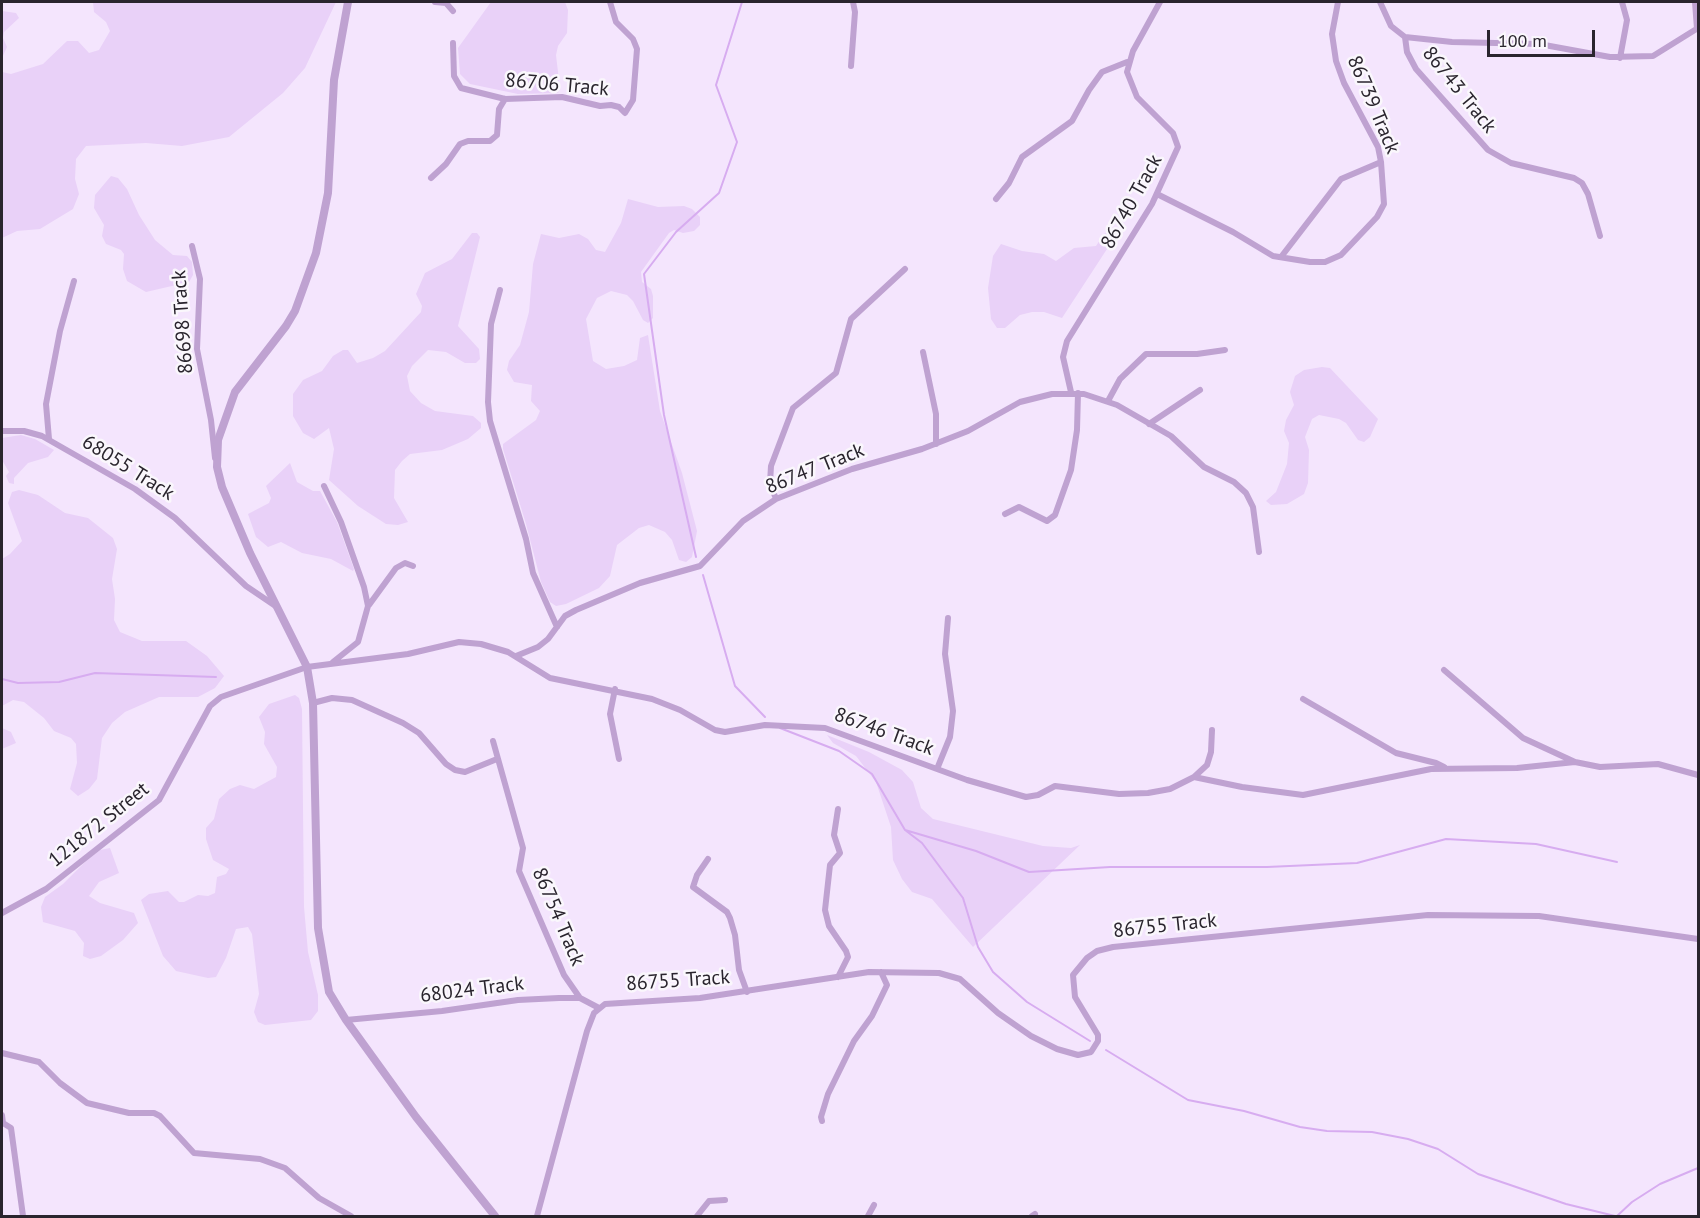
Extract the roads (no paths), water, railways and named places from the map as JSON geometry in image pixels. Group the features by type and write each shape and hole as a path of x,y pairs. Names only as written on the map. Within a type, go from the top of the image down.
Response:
{"street":[{"path":"348,2 334,80 328,193 316,253 295,310 286,326 236,392 218,440 217,467 222,487 250,554 307,667 313,703 318,928 326,979 346,1020 436,1145 495,1216"},
{"path":"435,2 446,3 453,11"},
{"name":"86706 Track","path":"453,43 457,84 461,88 506,99 562,98 619,106 625,113 633,100 637,49 633,39 616,22 610,2"},
{"path":"851,66 855,12 853,2"},
{"path":"996,198 1010,183 1022,157 1034,146 1062,130 1078,114 1089,90 1102,72 1127,62 1160,2"},
{"name":"86739 Track","path":"1157,194 1233,232 1267,253 1281,257 1325,262 1341,255 1382,211 1384,196 1378,147 1344,83 1336,61 1332,34 1338,2"},
{"path":"1380,2 1391,26 1405,37 1442,41 1531,43 1578,53 1620,58 1653,56 1698,29 1695,2"},
{"path":"1620,58 1627,20 1622,2"},
{"name":"86743 Track","path":"1405,37 1407,52 1416,69 1488,150 1511,163 1574,178 1582,183 1588,194 1600,236"},
{"name":"86740 Track","path":"1005,514 1019,507 1043,519 1050,520 1055,515 1071,470 1077,430 1075,392 1063,357 1067,341 1157,194 1176,157 1177,139 1137,97 1128,80 1127,62"},
{"path":"431,178 460,144 468,141 478,143 490,141 496,135 499,109 506,99"},
{"path":"1281,257 1341,179 1381,162"},
{"name":"86698 Track","path":"192,246 200,279 198,358 211,420 217,467"},
{"path":"776,498 770,477 774,457 793,408 836,373 851,319 890,282 901,275 905,268"},
{"path":"49,439 46,404 60,331 74,281"},
{"path":"500,290 491,324 488,402 490,421 526,538 533,573 557,627"},
{"path":"1108,400 1120,379 1146,354 1197,354 1225,350"},
{"path":"923,352 936,414 936,444"},
{"path":"1149,424 1200,390"},
{"name":"86747 Track","path":"516,656 538,647 565,616 576,610 640,584 700,566 743,521 776,498 852,469 936,444 968,431 1020,402 1052,394 1075,392 1108,400 1179,441 1204,467 1228,478 1246,493 1257,522 1259,552"},
{"name":"68055 Track","path":"2,431 33,432 49,439 158,506 188,529 246,586 278,607"},
{"path":"324,486 341,522 364,587 368,606"},
{"path":"332,663 358,642 368,606 396,568 405,563 413,566"},
{"path":"937,769 950,737 953,701 945,664 948,618"},
{"path":"307,667 408,654 459,642 481,644 516,656"},
{"name":"86746 Track","path":"516,656 550,678 589,688 615,689 669,705 715,730 734,731 765,725 812,726 845,734 976,783 1026,797 1061,786 1102,793 1148,793 1170,789 1194,777"},
{"name":"121872 Street","path":"2,913 46,889 159,800 215,701 231,693 307,667"},
{"path":"1444,670 1523,738 1575,762 1600,767 1658,764 1698,775"},
{"path":"615,689 610,714 618,759"},
{"path":"313,703 332,698 352,700 403,723 419,733 446,764 455,770 465,772 497,759"},
{"path":"1303,699 1396,753 1436,763 1445,768"},
{"path":"1212,730 1210,759 1194,777 1242,788 1303,795 1445,768 1517,768 1575,762"},
{"name":"86754 Track","path":"493,741 523,848 518,864 519,871 564,975 580,998"},
{"path":"838,809 834,835 840,853 830,865 825,910 829,926 848,957 838,977"},
{"path":"708,860 697,875 693,887 727,912 735,935 739,970 747,992"},
{"name":"86755 Track","path":"599,1008 605,1004 700,998 880,972 951,975 969,986 998,1013 1031,1036 1057,1049 1078,1055 1091,1052 1098,1041 1098,1035 1075,997 1073,975 1087,958 1097,951 1113,947 1428,915 1539,916 1698,939"},
{"path":"822,1121 820,1117 828,1094 854,1041 881,1000 887,985 880,972"},
{"name":"68024 Track","path":"346,1020 442,1011 518,1000 580,998 599,1008"},
{"path":"537,1216 587,1031 599,1008"},
{"path":"2,1053 39,1062 60,1083 87,1102 129,1113 154,1113 160,1116 194,1153 260,1159 285,1168 319,1198 351,1216"},
{"path":"2,1115 3,1123 11,1128 15,1146 23,1216"},
{"path":"697,1216 709,1201 725,1200"},
{"path":"868,1216 874,1205"}],"waterway":[{"path":"696,557 664,415 644,274 676,232 719,193 737,142 716,85 742,2"},
{"path":"703,575 735,686 765,717"},
{"path":"2,679 18,683 59,682 95,673 216,677"},
{"path":"780,728 839,751 872,774 905,830 922,843 963,898 978,947 993,972 1027,1002 1090,1041"},
{"path":"905,830 976,851 1029,872 1110,867 1267,867 1357,863 1446,839 1536,844 1617,862"},
{"path":"1106,1050 1188,1100 1244,1111 1300,1127 1327,1131 1372,1132 1408,1139 1438,1149 1478,1174 1566,1204 1615,1216"},
{"path":"1617,1216 1632,1202 1660,1184 1698,1168"}]}
